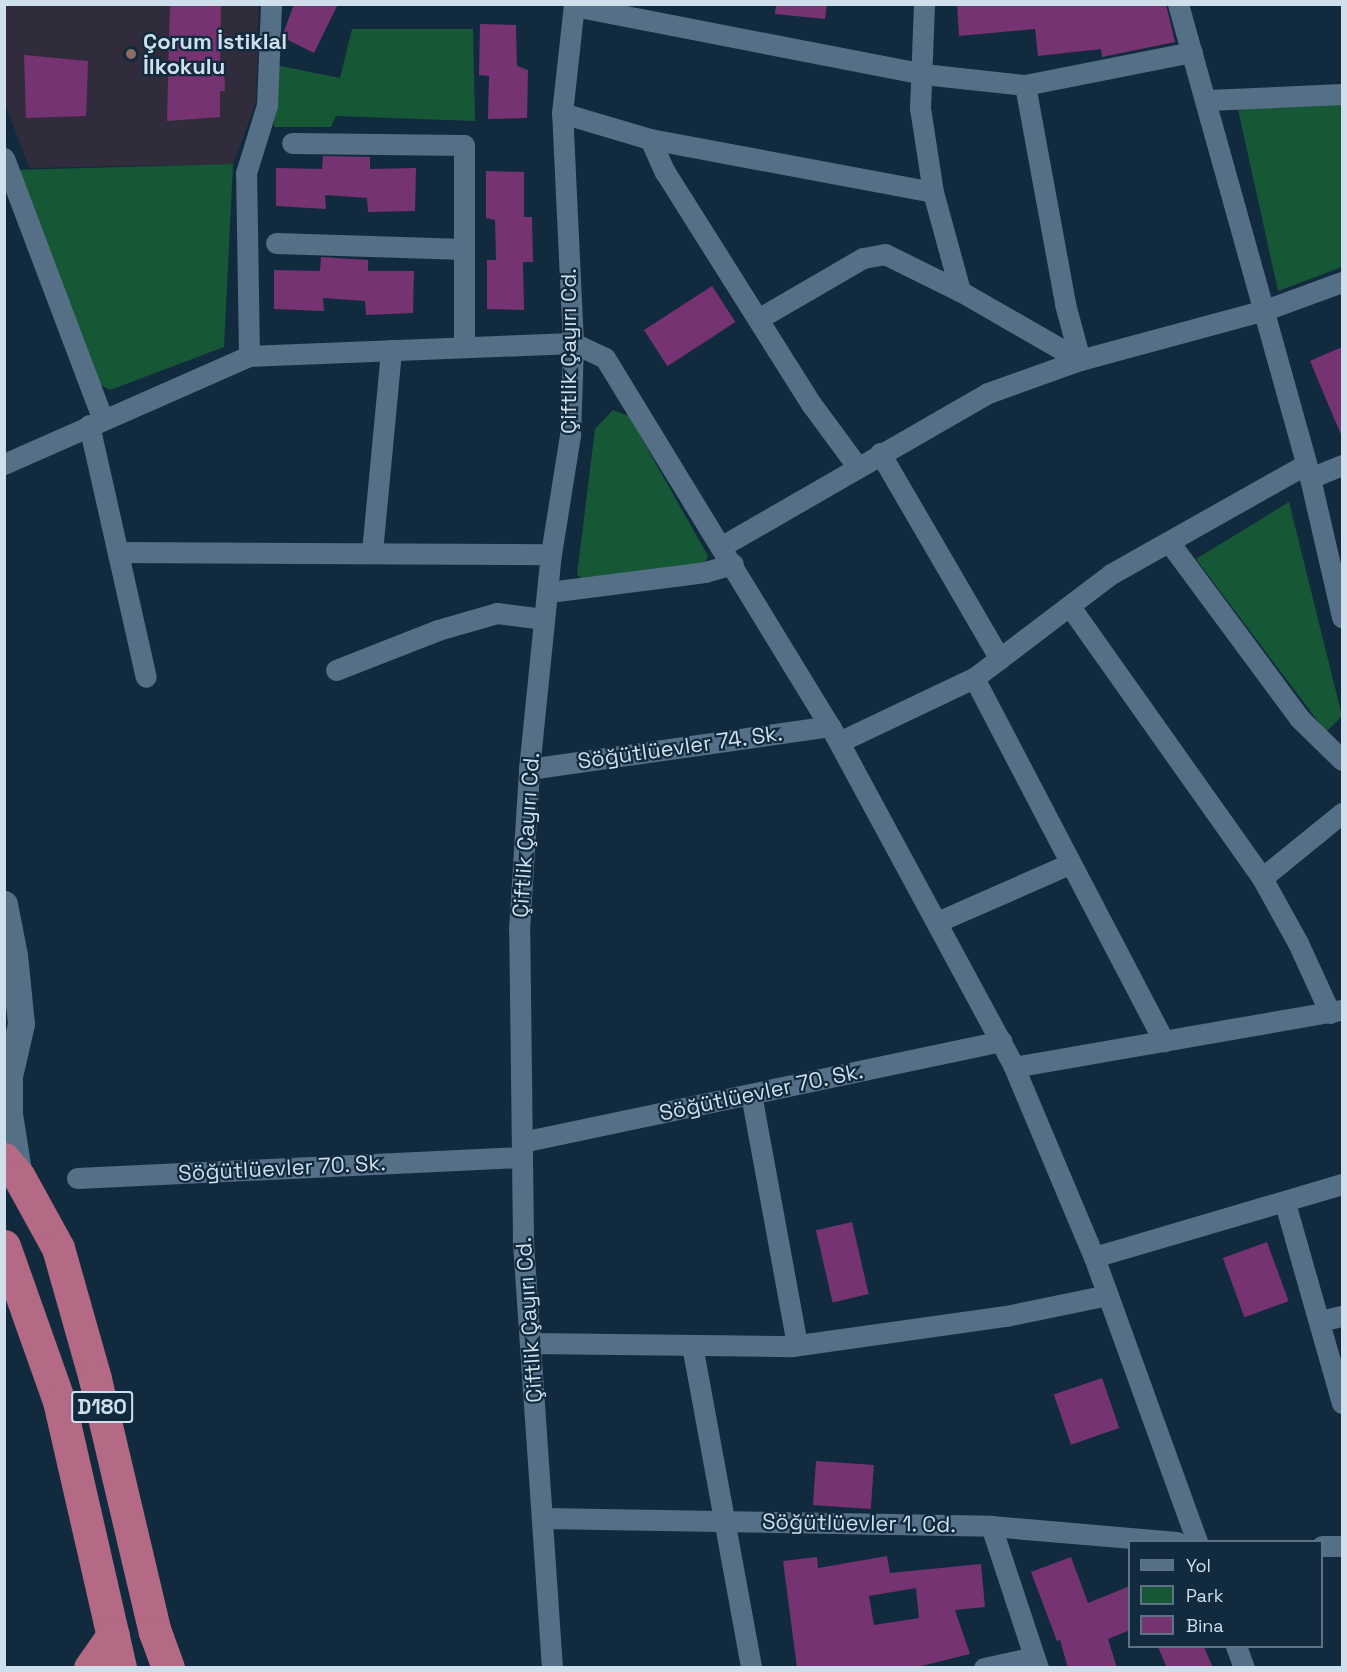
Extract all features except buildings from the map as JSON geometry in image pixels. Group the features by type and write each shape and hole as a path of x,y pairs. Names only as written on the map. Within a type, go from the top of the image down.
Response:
{"highway":[{"name":"D180","path":"12,1168 58,1248 95,1379 155,1632 168,1668"},
{"name":"D180","path":"4,1246 59,1401 120,1668"},
{"path":"155,1632 183,1668"},
{"path":"90,1668 113,1635"}],"street":[{"path":"249,356 246,173 267,105 271,4"},
{"path":"924,4 920,108 933,192 960,291"},
{"path":"1178,4 1207,100 1308,471 1342,617"},
{"path":"574,5 923,74 1025,85 1192,52"},
{"name":"Çiftlik Çayırı Cd.","path":"552,1668 530,1343 522,1150 519,930 529,769 544,619 549,592 551,554 570,435 573,343 562,113 574,5"},
{"path":"1025,85 1065,304 1080,360"},
{"path":"1207,100 1342,94"},
{"path":"562,113 650,139 933,192"},
{"path":"650,139 665,172 812,405 857,466"},
{"path":"292,143 464,145 464,347"},
{"path":"4,158 96,422 118,552 146,677"},
{"path":"276,243 464,249"},
{"path":"758,319 863,258 878,254 899,259 960,291 1080,360"},
{"path":"722,546 857,466 988,393 1080,360 1264,310 1342,282"},
{"path":"4,464 249,356 573,343 605,358 734,564 835,734 1001,1041 1094,1257 1196,1540"},
{"path":"372,552 392,350"},
{"path":"880,453 1000,659"},
{"name":"Söğütlüevler 74. Sk.","path":"529,769 835,734 974,678 1071,608 1111,574 1168,542 1308,471 1342,465"},
{"path":"1168,542 1299,718 1342,760"},
{"path":"118,552 551,554"},
{"path":"549,592 705,572 734,564"},
{"path":"1014,1067 1336,1011 1262,878 1071,608"},
{"path":"336,670 438,630 496,613 544,619"},
{"path":"974,678 1164,1041"},
{"path":"1262,878 1342,813"},
{"path":"938,922 1070,864"},
{"path":"4,904 14,955 21,1024 9,1076 12,1168"},
{"name":"Söğütlüevler 70. Sk.","path":"77,1178 522,1150 751,1094 1001,1041"},
{"path":"751,1094 797,1345"},
{"path":"1094,1257 1285,1203 1342,1184"},
{"path":"1285,1203 1342,1403"},
{"path":"530,1343 797,1345 1006,1316 1108,1295"},
{"path":"1320,1321 1342,1316"},
{"path":"692,1345 751,1668"},
{"name":"Söğütlüevler 1. Cd.","path":"542,1518 991,1526 1153,1540"},
{"path":"984,1668 1036,1662 991,1526"},
{"path":"1323,1546 1342,1546"},
{"path":"1236,1648 1244,1668"}],"shaded area":[{"name":"Çorum İstiklal İlkokulu","path":"5,5 259,5 256,103 233,164 29,168 5,103"}],"green space":[{"path":"352,29 473,29 475,121 336,116 331,127 274,127 275,65 340,78"},
{"path":"1342,103 1342,267 1278,291 1237,105"},
{"path":"233,164 224,347 110,390 94,381 14,170"},
{"path":"613,410 629,416 708,556 703,567 589,584 577,575 595,429"},
{"path":"1289,502 1342,716 1326,732 1196,559"}],"place":[{"name":"Çorum İstiklal İlkokulu","path":"131,54"}]}
